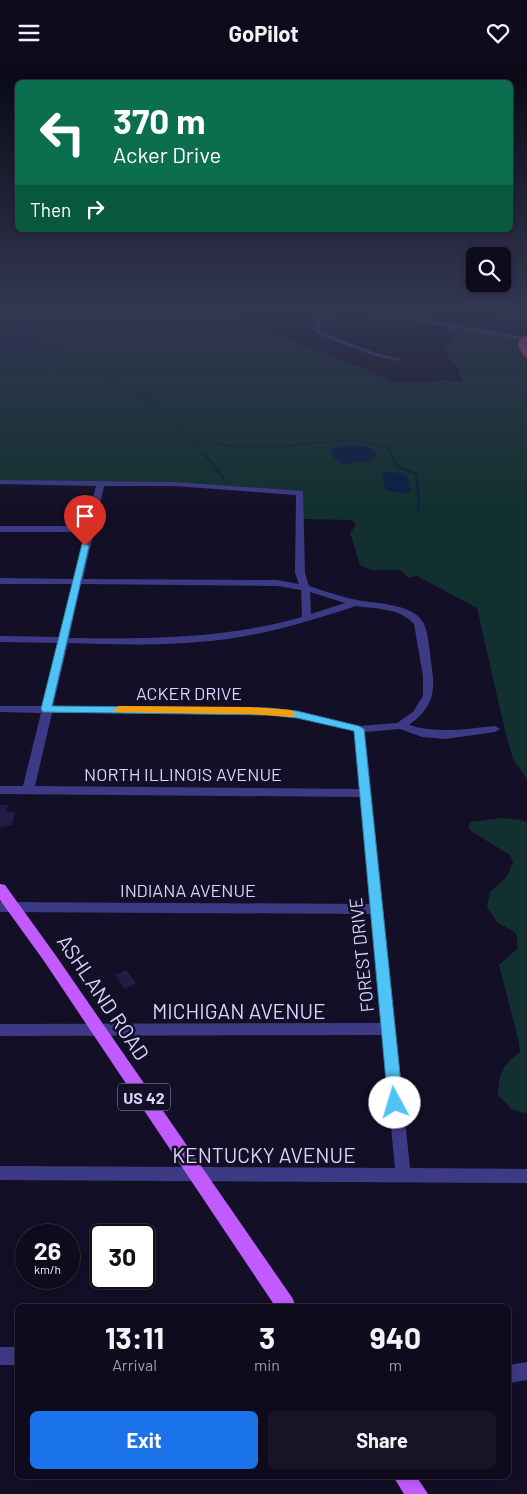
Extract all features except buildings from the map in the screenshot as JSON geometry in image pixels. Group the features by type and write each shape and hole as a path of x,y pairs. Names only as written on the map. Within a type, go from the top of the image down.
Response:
{"main road":[{"name":"ASHLAND ROAD","path":"0,889 7,907 99,1031 285,1304"},
{"path":"406,1479 417,1494"}],"street":[{"path":"0,482 174,484 300,493 300,573 305,588 307,619"},
{"path":"28,790 101,483"},
{"path":"0,529 89,529"},
{"path":"277,583 292,579 300,573"},
{"path":"0,581 277,583 305,588 355,603 398,609 413,617 419,624 428,683 428,696 417,715 400,727"},
{"path":"0,639 142,640 210,638 261,630 307,619 355,603"},
{"name":"ACKER DRIVE","path":"0,709 269,711 297,715 359,729 400,727 438,735 495,729"},
{"name":"FOREST DRIVE","path":"359,729 375,909 403,1176"},
{"name":"NORTH ILLINOIS AVENUE","path":"0,790 365,793"},
{"name":"INDIANA AVENUE","path":"7,907 375,909"},
{"name":"MICHIGAN AVENUE","path":"0,1030 387,1029"},
{"name":"KENTUCKY AVENUE","path":"0,1173 527,1176"},
{"path":"0,1356 15,1356"},
{"path":"511,1374 527,1371"}],"green space":[{"path":"0,376 380,376 396,382 444,380 463,382 460,376 527,376 527,779 513,759 477,608 417,576 409,578 400,570 372,570 360,565 350,533 356,525 352,520 302,519 302,492 214,485 0,480"},
{"path":"502,818 527,822 527,1114 511,1109 498,1095 499,1081 505,1066 520,1052 499,965 518,948 516,933 497,922 487,907 490,892 506,878 513,862 510,855 472,832 468,826 471,822"}],"water":[{"path":"364,446 376,451 376,456 370,460 342,465 333,457 330,449"},
{"path":"387,472 400,473 408,477 411,491 398,493 385,489 382,475"}],"waterway":[{"path":"103,376 147,398 175,421 205,455"},
{"path":"193,439 215,444 250,447 337,441 363,442 388,448 391,455"},
{"path":"204,453 225,480"},
{"path":"391,453 397,466 416,474 419,499 418,510"}],"slow traffic":[{"path":"119,710 269,711 291,714"}],"route":[{"path":"85,546 46,709 269,711 297,715 359,729 395,1103"}]}
